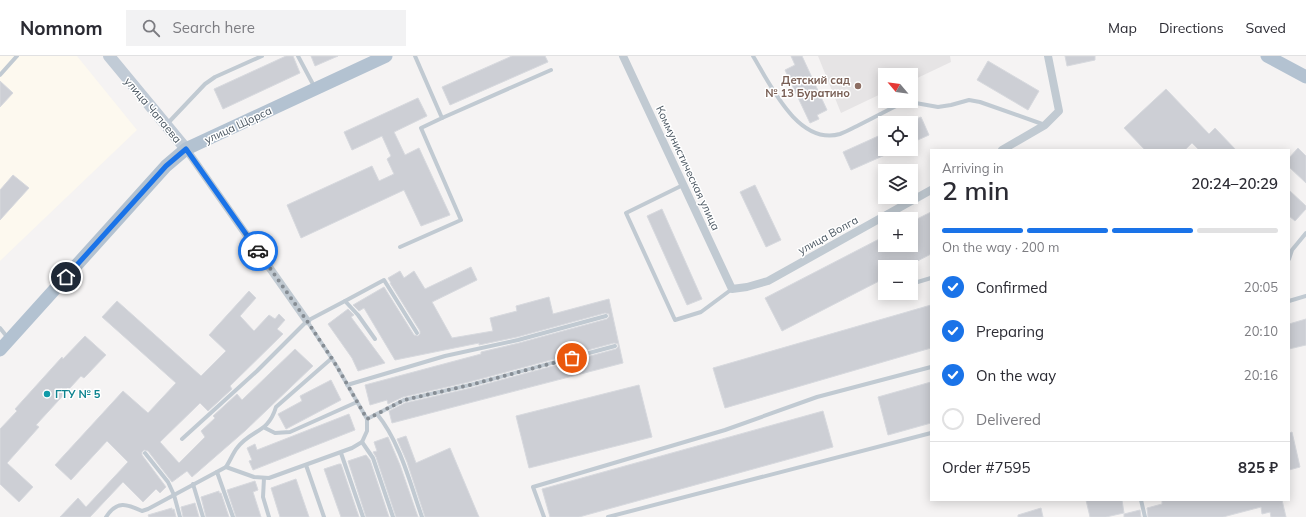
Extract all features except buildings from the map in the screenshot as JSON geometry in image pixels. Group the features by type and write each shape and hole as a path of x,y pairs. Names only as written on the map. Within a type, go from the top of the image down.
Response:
{"main road":[{"name":"улица Чапаева","path":"109,56 186,149"},
{"name":"улица Щорса","path":"0,350 166,166 186,149 386,56"},
{"path":"1267,56 1306,77"}],"street":[{"name":"Коммунистическая улица","path":"623,56 732,289"},
{"path":"1004,149 1045,125 1059,111 1048,56"},
{"name":"улица Чапаева","path":"186,149 307,321"},
{"name":"улица Волга","path":"732,289 747,287 768,281 930,191"}],"lane":[{"path":"0,75 17,56"},
{"path":"166,125 205,84 215,77 262,56"},
{"path":"298,56 315,89"},
{"path":"415,56 442,118"},
{"path":"753,56 782,105 796,120 812,132 827,135 840,134 900,104 910,102 938,107 951,106 969,100 980,102 1045,125"},
{"path":"400,247 461,220 421,128 551,70"},
{"path":"683,184 626,213 675,320 701,312 732,289"},
{"path":"1290,256 1292,250 1306,233"},
{"path":"918,282 930,278"},
{"path":"182,439 257,371 307,321 384,280 417,332"},
{"path":"1290,300 1306,296"},
{"path":"345,301 358,315 375,338"},
{"path":"347,385 445,356 518,340 606,316"},
{"path":"226,467 254,478 269,478 341,453 362,442 367,431 367,419 332,358 307,321"},
{"path":"0,328 9,340"},
{"path":"367,419 404,400 470,385 615,346"},
{"path":"106,517 115,507 121,504 142,511 226,467 238,447 248,437 265,428 273,417 276,407 332,358"},
{"path":"544,517 533,486 725,430 817,397 930,366"},
{"path":"265,428 275,433 290,432 357,402"},
{"path":"377,414 386,425 393,439 422,517"},
{"path":"608,517 930,433"},
{"path":"362,442 373,458 393,517"},
{"path":"145,453 168,482 174,495 180,517"},
{"path":"341,453 363,517"},
{"path":"306,465 324,517"},
{"path":"217,472 234,517"},
{"path":"264,478 262,497 269,517"},
{"path":"193,484 203,517"},
{"path":"1141,501 1145,517"},
{"path":"142,511 144,517"}],"shaded area":[{"path":"0,56 77,56 137,130 0,261"},
{"name":"Детский сад № 13 Буратино","path":"818,56 950,56 951,62 918,78 918,68 878,68 878,95 841,113"}],"way so far":[{"path":"258,251 336,365 367,419 404,400 470,385 572,358"}],"place":[{"name":"Детский сад № 13 Буратино","path":"858,86"},
{"name":"ГТУ № 5","path":"47,394"}],"route":[{"path":"66,277 166,166 186,149 258,251"}]}
